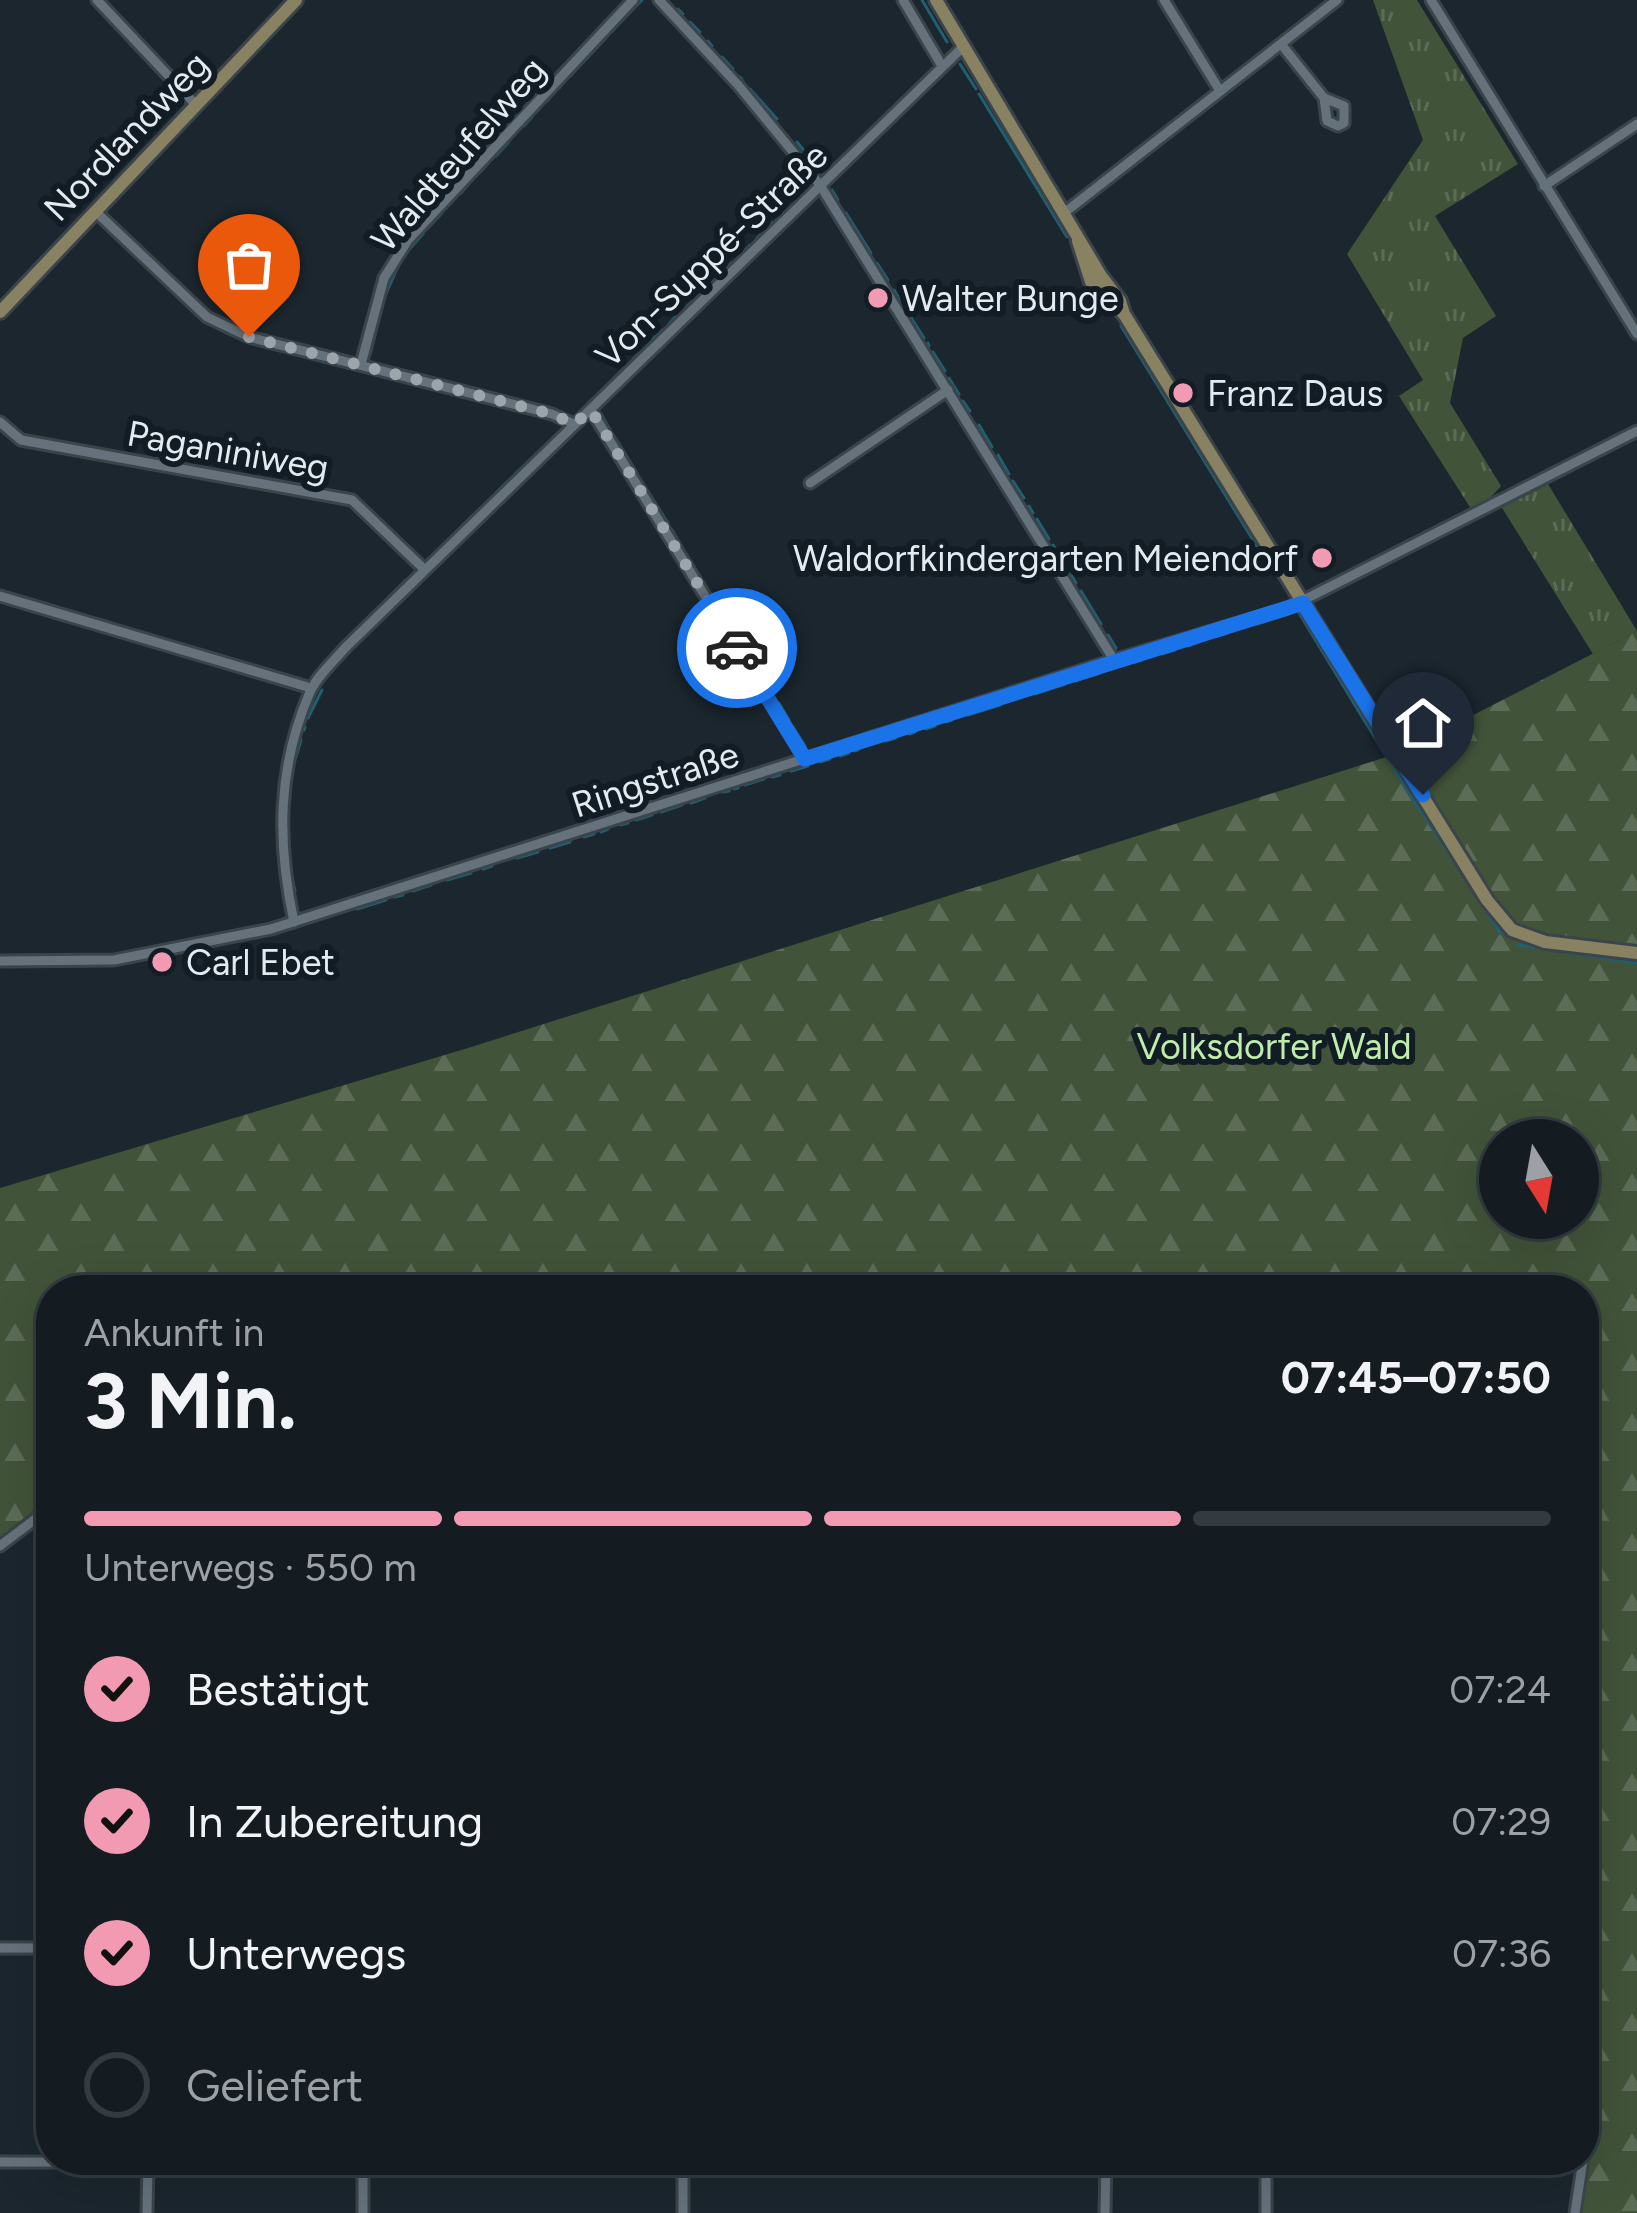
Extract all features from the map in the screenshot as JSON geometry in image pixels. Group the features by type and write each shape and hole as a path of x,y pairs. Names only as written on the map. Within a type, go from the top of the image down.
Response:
{"street":[{"path":"98,0 196,105"},
{"name":"Nordlandweg","path":"0,312 296,0"},
{"name":"Waldteufelweg","path":"361,364 384,278 408,240 633,0"},
{"path":"659,0 820,185 1114,660"},
{"path":"903,0 942,66"},
{"path":"936,0 1075,229 1091,283 1124,314 1487,900 1512,930 1545,942 1637,953"},
{"path":"1164,0 1220,91"},
{"path":"1064,213 1337,0"},
{"path":"1431,0 1637,334"},
{"path":"1281,44 1324,98"},
{"name":"Von-Suppé-Straße","path":"294,922 283,870 280,823 285,772 311,688 424,570 963,47"},
{"path":"1544,186 1637,124"},
{"path":"95,212 207,317 249,337 552,414 574,424"},
{"path":"811,484 947,390"},
{"path":"591,410 805,759"},
{"name":"Paganiniweg","path":"0,422 21,440 352,500 424,570"},
{"name":"Ringstraße","path":"0,962 114,960 294,922 1303,603 1637,431"},
{"path":"0,596 311,688"},
{"path":"0,1546 36,1518"},
{"path":"0,1948 36,1948"},
{"path":"0,2162 36,2162"},
{"path":"147,2213 148,2175"},
{"path":"363,2175 363,2213"},
{"path":"682,2213 683,2175"},
{"path":"1106,2175 1106,2213"},
{"path":"1266,2175 1266,2213"},
{"path":"1575,2213 1581,2175"}],"green space":[{"path":"1373,0 1417,0 1518,164 1435,216 1496,316 1463,338 1450,403 1501,486 1475,515 1399,396 1423,380 1347,254 1423,140"},
{"path":"1545,479 1637,631 1593,654 1499,503"},
{"name":"Volksdorfer Wald","path":"1637,631 1637,2213 1582,2213 1586,2175 1599,2175 1599,1275 36,1275 36,1509 0,1537 0,1188 468,1048 1399,753"}],"waterway":[{"path":"611,32 642,0"},
{"path":"922,0 947,42"},
{"path":"678,9 683,14"},
{"path":"690,22 700,32"},
{"path":"571,75 606,38"},
{"path":"708,41 712,46"},
{"path":"722,57 733,69"},
{"path":"960,64 976,89"},
{"path":"559,88 564,82"},
{"path":"750,89 777,119"},
{"path":"547,101 555,92"},
{"path":"979,94 1067,237"},
{"path":"537,111 540,108"},
{"path":"524,126 532,117"},
{"path":"797,142 816,166"},
{"path":"496,156 508,143"},
{"path":"473,179 486,166"},
{"path":"461,193 467,186"},
{"path":"832,190 838,200"},
{"path":"449,205 453,200"},
{"path":"846,213 871,253"},
{"path":"428,228 441,214"},
{"path":"757,238 773,222"},
{"path":"405,254 423,234"},
{"path":"739,256 750,245"},
{"path":"385,296 400,262"},
{"path":"721,273 731,263"},
{"path":"877,263 888,280"},
{"path":"703,290 713,280"},
{"path":"894,290 901,302"},
{"path":"687,306 697,297"},
{"path":"378,319 383,302"},
{"path":"905,308 924,338"},
{"path":"669,324 675,317"},
{"path":"1121,326 1266,561"},
{"path":"653,339 662,330"},
{"path":"370,355 376,331"},
{"path":"633,359 641,351"},
{"path":"933,352 945,371"},
{"path":"615,377 624,368"},
{"path":"949,378 959,394"},
{"path":"598,394 608,384"},
{"path":"584,408 590,401"},
{"path":"963,401 970,411"},
{"path":"601,414 609,428"},
{"path":"979,425 992,447"},
{"path":"616,439 637,473"},
{"path":"529,461 542,449"},
{"path":"998,455 1009,474"},
{"path":"515,474 523,467"},
{"path":"1013,481 1024,498"},
{"path":"496,493 507,482"},
{"path":"647,490 668,523"},
{"path":"463,525 491,498"},
{"path":"1029,506 1033,513"},
{"path":"1037,519 1049,539"},
{"path":"672,530 682,547"},
{"path":"434,554 449,539"},
{"path":"1053,545 1065,565"},
{"path":"690,560 701,579"},
{"path":"1070,573 1076,583"},
{"path":"375,611 406,580"},
{"path":"707,588 713,598"},
{"path":"1081,591 1101,624"},
{"path":"716,602 720,609"},
{"path":"1299,613 1389,761"},
{"path":"723,614 729,624"},
{"path":"1257,624 1286,615"},
{"path":"350,636 359,627"},
{"path":"1214,637 1228,633"},
{"path":"1108,635 1116,648"},
{"path":"737,637 747,652"},
{"path":"1188,646 1199,642"},
{"path":"1162,654 1175,650"},
{"path":"751,659 772,693"},
{"path":"1135,662 1142,660"},
{"path":"1075,681 1100,673"},
{"path":"1035,694 1065,684"},
{"path":"308,718 322,690"},
{"path":"779,703 789,720"},
{"path":"968,715 1000,705"},
{"path":"946,722 952,720"},
{"path":"926,729 935,726"},
{"path":"793,727 805,746"},
{"path":"910,734 915,732"},
{"path":"886,741 896,738"},
{"path":"296,757 301,740"},
{"path":"854,751 858,750"},
{"path":"840,756 849,753"},
{"path":"820,762 830,759"},
{"path":"287,811 293,766"},
{"path":"791,771 808,766"},
{"path":"1394,770 1501,934"},
{"path":"772,777 780,775"},
{"path":"745,785 764,779"},
{"path":"734,789 738,788"},
{"path":"723,792 729,791"},
{"path":"691,803 705,798"},
{"path":"661,812 682,805"},
{"path":"636,820 652,815"},
{"path":"620,825 628,823"},
{"path":"601,832 608,829"},
{"path":"584,837 594,834"},
{"path":"550,848 570,842"},
{"path":"288,852 290,868"},
{"path":"517,858 538,852"},
{"path":"483,869 492,866"},
{"path":"447,880 471,873"},
{"path":"292,878 295,891"},
{"path":"413,891 431,885"},
{"path":"394,897 403,895"},
{"path":"357,909 386,900"},
{"path":"1518,945 1637,963"}],"way so far":[{"path":"249,337 552,414 574,424 591,410 737,648"}],"place":[{"name":"Walter Bunge","path":"878,298"},
{"name":"Franz Daus","path":"1183,393"},
{"name":"Waldorfkindergarten Meiendorf","path":"1322,558"},
{"name":"Carl Ebet","path":"162,962"}],"route":[{"path":"737,648 805,759 1303,603 1423,795"}]}
